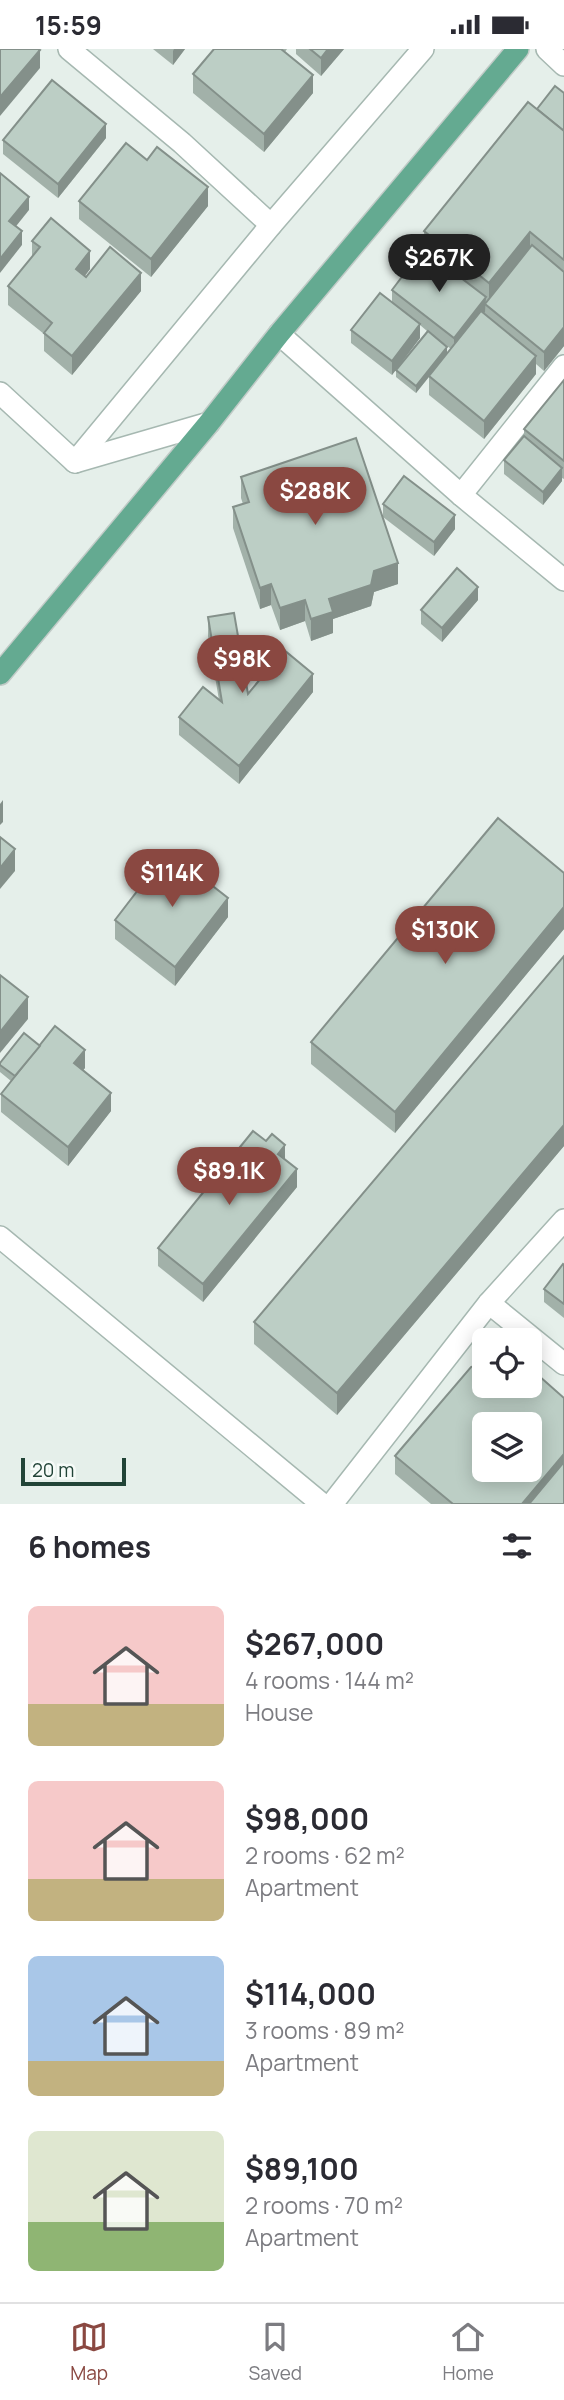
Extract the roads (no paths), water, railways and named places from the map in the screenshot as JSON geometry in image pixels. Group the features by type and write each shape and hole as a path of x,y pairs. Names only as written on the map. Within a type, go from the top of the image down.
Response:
{"main road":[{"path":"0,674 209,423 279,334 518,49"}],"street":[{"path":"69,49 182,143 271,225"},
{"path":"75,462 271,225 423,49"},
{"path":"547,49 564,65"},
{"path":"279,334 461,495 564,580"},
{"path":"461,495 564,366"},
{"path":"0,393 75,462"},
{"path":"75,462 209,423"},
{"path":"332,1504 489,1303 564,1220"},
{"path":"0,1237 323,1504"},
{"path":"489,1303 564,1364"}]}
